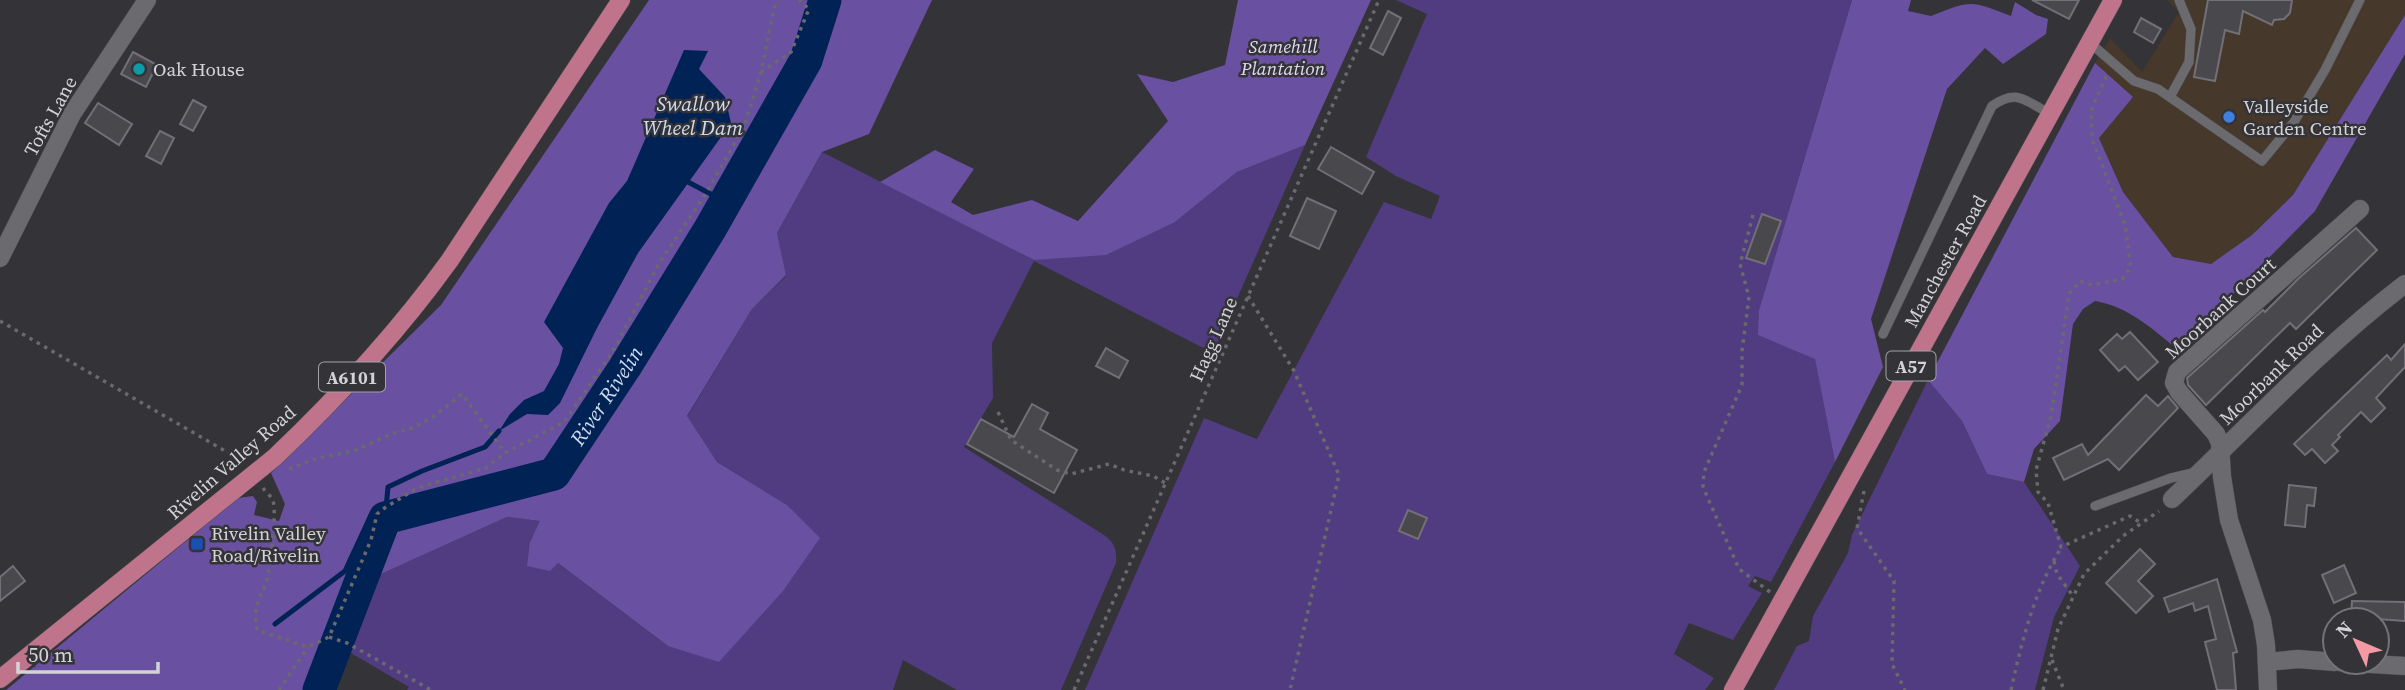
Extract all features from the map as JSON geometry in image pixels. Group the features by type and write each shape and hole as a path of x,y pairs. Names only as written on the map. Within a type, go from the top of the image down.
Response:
{"main road":[{"name":"Rivelin Valley Road","path":"0,678 252,475 308,425 426,293 621,0"},
{"name":"Manchester Road","path":"1733,690 2113,0"}],"street":[{"name":"Tofts Lane","path":"0,258 72,114 147,0"},
{"name":"Moorbank Court","path":"2221,452 2216,434 2174,383 2177,372 2361,209"},
{"name":"Moorbank Road","path":"2172,499 2316,358 2358,320 2405,284"},
{"path":"2221,452 2222,477 2230,520 2262,620 2267,690"},
{"path":"2267,662 2298,659 2321,661"}],"lane":[{"path":"2170,97 2189,62 2191,29 2179,0"},
{"path":"2089,42 2134,80 2149,88 2158,89 2262,161 2294,122 2325,70 2360,0"},
{"path":"1883,334 1992,106 2005,96 2017,97 2049,113"},
{"path":"2095,506 2171,478 2202,471"}],"path":[{"path":"279,690 308,647 329,637 371,540 376,516 383,509 417,488 486,468 506,453 564,422 615,348 659,263 705,195 744,127 761,72 778,0"},
{"path":"761,72 791,52 809,9 799,0"},
{"name":"Hagg Lane","path":"1074,690 1379,0"},
{"path":"2061,547 2048,503 2038,492 2036,470 2051,416 2069,294 2080,281 2092,285 2122,279 2131,267 2125,225 2092,139 2091,111 2113,60"},
{"path":"1753,215 1740,264 1749,297 1742,351 1742,385 1704,472 1703,487 1739,569 1760,587 1784,600"},
{"path":"1248,296 1294,371 1339,475 1290,690"},
{"path":"0,321 239,459 273,500 275,523 267,581 259,595 254,615 257,630 308,647"},
{"path":"252,475 279,472 318,458 355,451 433,417 462,394 506,453"},
{"path":"998,412 1011,440 1057,470 1071,474 1109,464 1124,470 1153,475 1165,483"},
{"path":"1857,466 1867,474 1857,528 1894,580 1892,664 1905,690"},
{"path":"2043,690 2058,629 2084,574 2172,499"},
{"path":"2011,690 2023,636 2047,570 2061,547 2130,516 2141,523"},
{"path":"2054,559 2057,574 2073,596"},
{"path":"329,637 348,643 431,690"},
{"path":"2051,658 2064,690"}],"shaded area":[{"path":"1396,0 1852,0 1759,310 1759,335 1815,358 1835,462 1771,582 1755,576 1748,586 1762,593 1733,640 1689,623 1674,654 1714,678 1705,690 1085,690 1204,418 1257,439 1384,202 1431,219 1440,196 1396,176 1366,157 1427,14"},
{"name":"Valleyside Garden Centre","path":"2167,0 2405,0 2405,15 2293,195 2252,235 2211,264 2173,257 2123,192 2099,138 2095,63 2110,38 2142,72 2179,12"},
{"path":"1305,145 1213,353 1034,261 992,343 993,398 964,447 1104,535 1116,551 1116,563 1061,690 957,690 903,660 893,690 407,690 409,687 344,649 381,574 507,517 541,521 530,542 668,646 787,505 717,462 687,417 752,309 786,276 777,233 822,152 1034,260 1175,222 1237,172"},
{"path":"1928,380 1962,421 1987,474 2024,482 2080,566 2054,617 2035,690 1774,690 1797,646 1809,641 1813,616 1848,553 1852,535"}],"green space":[{"path":"649,0 932,0 869,134 822,152 777,233 786,275 752,309 687,416 717,462 787,505 820,538 783,591 719,662 668,646 558,563 550,571 527,566 530,542 540,521 507,517 381,574 327,690 6,690 238,498 253,496 257,502 254,515 279,521 285,504 271,473 441,305"},
{"name":"Samehill Plantation","path":"1238,0 1371,0 1305,145 1237,172 1175,222 1106,255 1034,260 880,182 935,150 974,169 951,202 973,215 1032,200 1078,221 1168,121 1137,74 1173,82 1225,65"},
{"path":"1852,0 1911,0 1908,11 1931,16 1971,4 2011,16 2015,2 2048,19 2046,34 2003,64 1985,48 1947,89 1871,319 1883,367 1835,462 1815,359 1758,335 1759,310"},
{"path":"2405,15 2405,54 2315,211 2178,350 2139,320 2118,308 2095,301 2083,309 2073,324 2060,421 2034,449 2024,482 1987,474 1962,421 1928,380 2095,63 2133,97 2099,138 2123,192 2173,257 2211,264 2252,235 2293,195"}],"water":[{"name":"Swallow Wheel Dam","path":"684,50 708,51 699,69 725,97 731,123 638,253 560,403 548,415 527,414 499,431 510,414 524,400 544,391 559,364 563,348 544,322 609,203 627,181"}],"building":[{"path":"2032,0 2079,0 2069,19"},
{"path":"2208,0 2292,0 2290,13 2284,19 2274,20 2272,25 2243,11 2239,34 2225,30 2215,81 2194,77"},
{"path":"1388,11 1401,18 1383,55 1370,48"},
{"path":"2141,18 2161,29 2153,43 2134,32"},
{"name":"Oak House","path":"133,52 157,65 146,87 121,74"},
{"path":"193,100 206,107 193,131 180,124"},
{"path":"98,103 132,124 119,145 85,123"},
{"path":"160,131 174,138 161,164 146,156"},
{"path":"1331,147 1374,172 1362,194 1318,169"},
{"path":"1307,198 1336,211 1319,249 1290,236"},
{"path":"1762,214 1781,221 1765,264 1746,258"},
{"path":"2356,228 2377,250 2296,329 2290,323 2206,405 2188,385 2187,378 2263,310 2265,312"},
{"path":"2130,332 2158,362 2138,380 2125,366 2119,371 2100,350 2117,334 2122,339"},
{"path":"2405,344 2405,367 2376,398 2385,408 2371,422 2361,412 2338,435 2340,437 2332,445 2338,451 2325,463 2312,449 2305,455 2294,444 2387,355 2391,360"},
{"path":"1106,348 1128,361 1119,378 1096,366"},
{"path":"2146,395 2158,406 2168,396 2178,408 2119,470 2108,459 2064,480 2053,458 2082,444 2088,455"},
{"path":"1032,404 1048,413 1040,429 1077,450 1054,493 967,444 981,419 1014,437"},
{"path":"2289,485 2316,488 2314,506 2307,505 2305,527 2285,525"},
{"path":"1408,510 1427,518 1418,539 1399,531"},
{"path":"2140,549 2155,564 2138,581 2153,596 2136,613 2106,583"},
{"path":"2344,565 2356,593 2334,603 2322,575"},
{"path":"13,566 25,581 0,601 0,577"},
{"path":"2217,579 2237,652 2233,653 2236,690 2217,690 2205,642 2216,639 2208,606 2195,611 2193,603 2169,612 2164,598"},
{"path":"2352,601 2405,602 2405,621 2391,620 2391,606 2352,606"}],"waterway":[{"name":"River Rivelin","path":"319,690 385,518 554,474 625,367 710,229 806,60 825,0"},
{"path":"688,182 726,202"},
{"name":"River Rivelin","path":"275,624 345,571 371,515 385,518 388,487 485,447 499,431"}],"place":[{"name":"Oak House","path":"139,69"},
{"name":"Valleyside Garden Centre","path":"2229,117"},
{"name":"Rivelin Valley Road/Rivelin","path":"197,544"}]}
